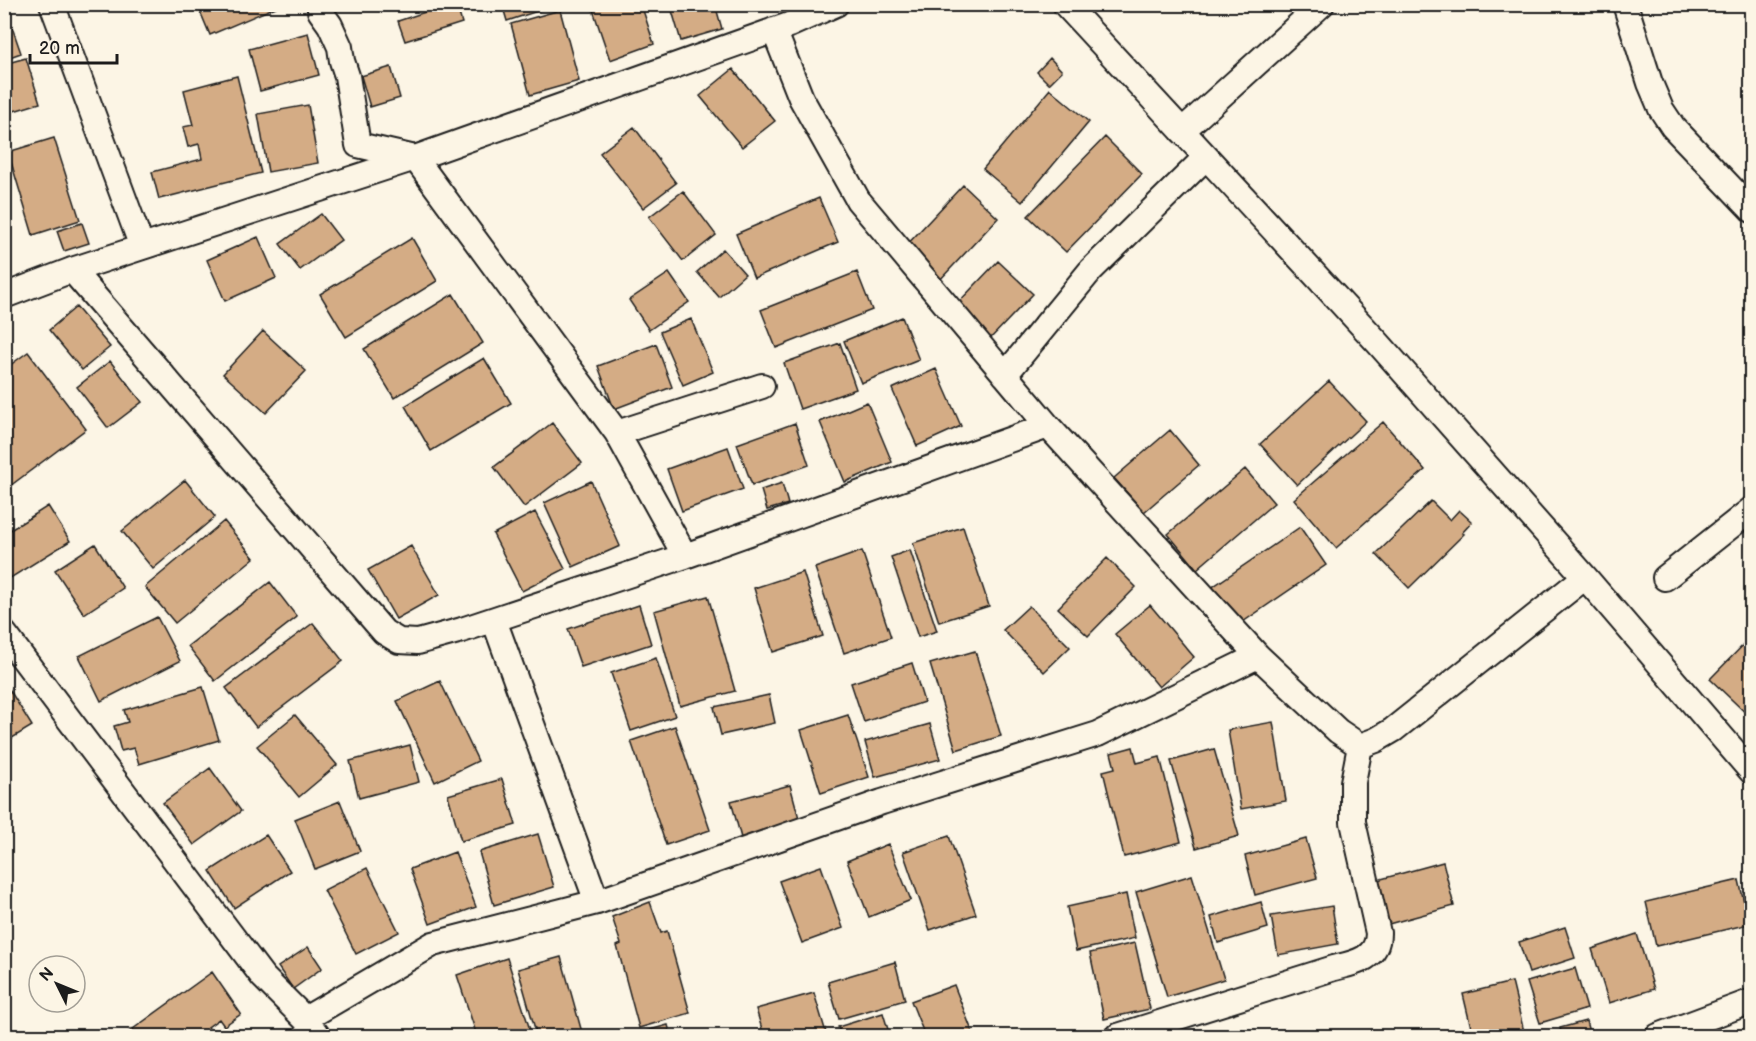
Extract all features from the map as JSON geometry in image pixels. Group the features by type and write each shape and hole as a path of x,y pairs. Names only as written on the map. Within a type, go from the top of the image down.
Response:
{"street":[{"path":"52,4 142,247"},
{"path":"320,4 320,11 330,25 340,47 358,146 415,158 616,433 685,556"},
{"path":"4,296 72,270 415,158 774,30 837,4"},
{"path":"1065,4 1379,344 1585,577 1752,772"},
{"path":"1182,131 1322,4"},
{"path":"1624,4 1650,83 1672,127 1752,210"},
{"path":"774,30 801,98 858,200 1048,426 1258,656 1338,731 1360,746"},
{"path":"1005,375 1091,270 1206,157"},
{"path":"72,270 384,632 399,641 417,642 494,620 685,556 1048,426"},
{"path":"616,433 762,386"},
{"path":"1665,578 1752,509"},
{"path":"1360,746 1393,730 1585,577"},
{"path":"494,620 597,902"},
{"path":"4,633 262,977 312,1028 433,944 597,902 882,802 1098,734 1258,656"},
{"path":"1118,1036 1353,964 1364,959 1374,950 1378,942 1378,933 1353,822 1353,782 1360,746"},
{"path":"1658,1036 1752,1001"}],"building":[{"path":"4,4 21,53 4,59"},
{"path":"197,4 276,4 276,7 210,35"},
{"path":"449,4 456,4 462,23 405,41 398,21"},
{"path":"502,4 556,4 556,5 507,21"},
{"path":"591,4 641,4 654,44 610,60"},
{"path":"670,4 715,4 722,29 681,41"},
{"path":"560,10 579,81 530,95 511,24"},
{"path":"308,33 319,75 260,91 249,49"},
{"path":"26,58 40,103 4,114 4,64"},
{"path":"1050,58 1062,71 1049,84 1037,72"},
{"path":"391,67 400,98 370,107 361,76"},
{"path":"733,69 775,121 742,147 700,96"},
{"path":"237,76 261,173 159,199 152,172 202,159 199,144 188,147 183,127 193,125 184,90"},
{"path":"1050,89 1089,122 1022,202 983,169"},
{"path":"308,105 318,163 268,172 258,114"},
{"path":"634,127 676,183 643,208 600,153"},
{"path":"1105,137 1142,174 1066,252 1028,216"},
{"path":"54,138 80,220 33,235 8,152"},
{"path":"963,185 998,218 938,282 903,249"},
{"path":"683,191 716,235 683,261 649,217"},
{"path":"819,198 838,242 754,278 736,234"},
{"path":"321,214 341,240 300,270 280,244"},
{"path":"82,223 89,243 64,251 57,231"},
{"path":"258,237 276,278 225,301 207,260"},
{"path":"412,238 437,281 346,337 320,294"},
{"path":"723,249 745,274 719,297 697,272"},
{"path":"998,261 1033,294 989,340 954,307"},
{"path":"857,272 872,310 776,348 761,310"},
{"path":"669,273 689,302 649,330 629,300"},
{"path":"453,294 483,343 394,398 364,349"},
{"path":"76,307 110,347 82,370 49,330"},
{"path":"902,317 919,360 861,383 844,341"},
{"path":"691,319 713,372 683,385 660,332"},
{"path":"263,331 306,371 266,413 223,374"},
{"path":"840,343 856,389 800,409 784,363"},
{"path":"656,344 672,387 614,409 598,366"},
{"path":"28,352 86,429 10,486 4,479 4,366 6,368"},
{"path":"484,358 511,403 431,451 405,406"},
{"path":"110,361 142,402 108,428 77,387"},
{"path":"936,369 961,426 917,446 892,389"},
{"path":"1329,381 1366,421 1297,485 1260,444"},
{"path":"867,402 892,462 845,482 820,422"},
{"path":"1383,422 1425,470 1336,548 1294,499"},
{"path":"552,423 582,463 524,507 494,467"},
{"path":"795,423 809,465 752,485 737,444"},
{"path":"1170,430 1199,465 1144,512 1114,478"},
{"path":"728,447 743,489 682,511 667,469"},
{"path":"1245,469 1274,503 1197,569 1168,534"},
{"path":"185,480 215,517 153,569 122,531"},
{"path":"591,481 620,546 573,567 544,503"},
{"path":"782,483 788,504 767,510 761,490"},
{"path":"1431,501 1450,520 1459,510 1472,522 1462,533 1464,534 1409,588 1376,554"},
{"path":"48,506 70,541 4,582 4,534"},
{"path":"535,512 565,569 522,591 493,534"},
{"path":"224,521 254,558 175,623 145,587"},
{"path":"963,527 989,606 939,622 913,543"},
{"path":"1300,527 1326,565 1237,626 1211,588"},
{"path":"95,544 123,588 84,614 55,570"},
{"path":"411,546 439,595 396,619 368,570"},
{"path":"910,550 937,631 918,637 891,557"},
{"path":"862,551 891,637 844,653 815,568"},
{"path":"1107,558 1136,587 1088,636 1058,608"},
{"path":"803,572 823,636 773,652 754,588"},
{"path":"270,582 297,617 215,681 188,646"},
{"path":"708,596 735,691 680,706 654,611"},
{"path":"639,605 651,644 581,667 568,629"},
{"path":"1150,605 1194,657 1159,687 1115,634"},
{"path":"1029,606 1070,647 1044,672 1003,630"},
{"path":"157,617 180,661 101,701 79,656"},
{"path":"313,623 343,661 256,727 226,688"},
{"path":"1752,636 1752,719 1710,679"},
{"path":"975,651 1001,736 956,750 930,664"},
{"path":"656,658 675,716 631,731 611,673"},
{"path":"912,663 924,702 864,722 851,683"},
{"path":"440,681 478,761 435,782 397,701"},
{"path":"203,687 219,740 139,764 134,748 121,751 114,726 128,722 124,710"},
{"path":"9,689 32,726 4,743 4,692"},
{"path":"769,695 775,723 721,735 714,707"},
{"path":"295,715 337,765 299,797 257,746"},
{"path":"848,715 869,777 821,793 801,730"},
{"path":"1273,722 1286,801 1241,809 1228,730"},
{"path":"930,724 940,759 875,777 865,742"},
{"path":"675,726 710,830 666,845 631,741"},
{"path":"410,745 419,782 359,798 350,761"},
{"path":"1133,747 1137,763 1160,757 1181,842 1124,857 1103,771 1115,768 1111,753"},
{"path":"1214,749 1239,836 1196,848 1171,761"},
{"path":"210,768 241,811 194,845 163,803"},
{"path":"502,779 516,825 461,841 448,795"},
{"path":"790,785 800,822 741,838 731,801"},
{"path":"340,801 360,851 315,869 295,819"},
{"path":"538,834 554,887 494,905 479,852"},
{"path":"266,835 290,871 234,908 210,871"},
{"path":"949,836 976,914 930,930 903,852"},
{"path":"1306,839 1317,878 1255,895 1245,856"},
{"path":"888,844 911,900 869,917 847,861"},
{"path":"455,852 476,907 430,924 410,869"},
{"path":"1443,862 1454,906 1374,928 1363,884"},
{"path":"821,866 843,928 802,943 779,881"},
{"path":"367,868 399,932 356,954 324,890"},
{"path":"1192,875 1224,979 1167,997 1136,892"},
{"path":"1739,880 1749,924 1656,946 1646,902"},
{"path":"1126,894 1135,938 1076,951 1067,907"},
{"path":"650,902 661,933 667,931 690,1013 639,1028 617,946 621,944 612,917"},
{"path":"1261,902 1268,928 1218,943 1211,917"},
{"path":"1332,906 1338,944 1278,955 1271,916"},
{"path":"1565,927 1575,958 1529,973 1519,942"},
{"path":"1637,934 1654,989 1609,1003 1592,949"},
{"path":"1135,943 1150,1009 1104,1019 1090,953"},
{"path":"308,947 322,968 293,989 278,967"},
{"path":"561,957 583,1036 537,1036 518,969"},
{"path":"507,958 532,1036 477,1036 457,975"},
{"path":"895,962 905,1000 839,1019 828,982"},
{"path":"1575,968 1587,1009 1540,1023 1527,982"},
{"path":"212,972 241,1014 224,1026 219,1019 208,1027 212,1032 206,1036 128,1036 126,1034"},
{"path":"1512,982 1525,1036 1473,1036 1463,994"},
{"path":"954,985 974,1036 925,1036 911,1001"},
{"path":"814,993 827,1036 764,1036 756,1009"},
{"path":"883,1013 890,1036 841,1036 838,1027"},
{"path":"1586,1021 1590,1036 1562,1036 1560,1028"},
{"path":"668,1025 671,1036 648,1036 646,1031"}]}
